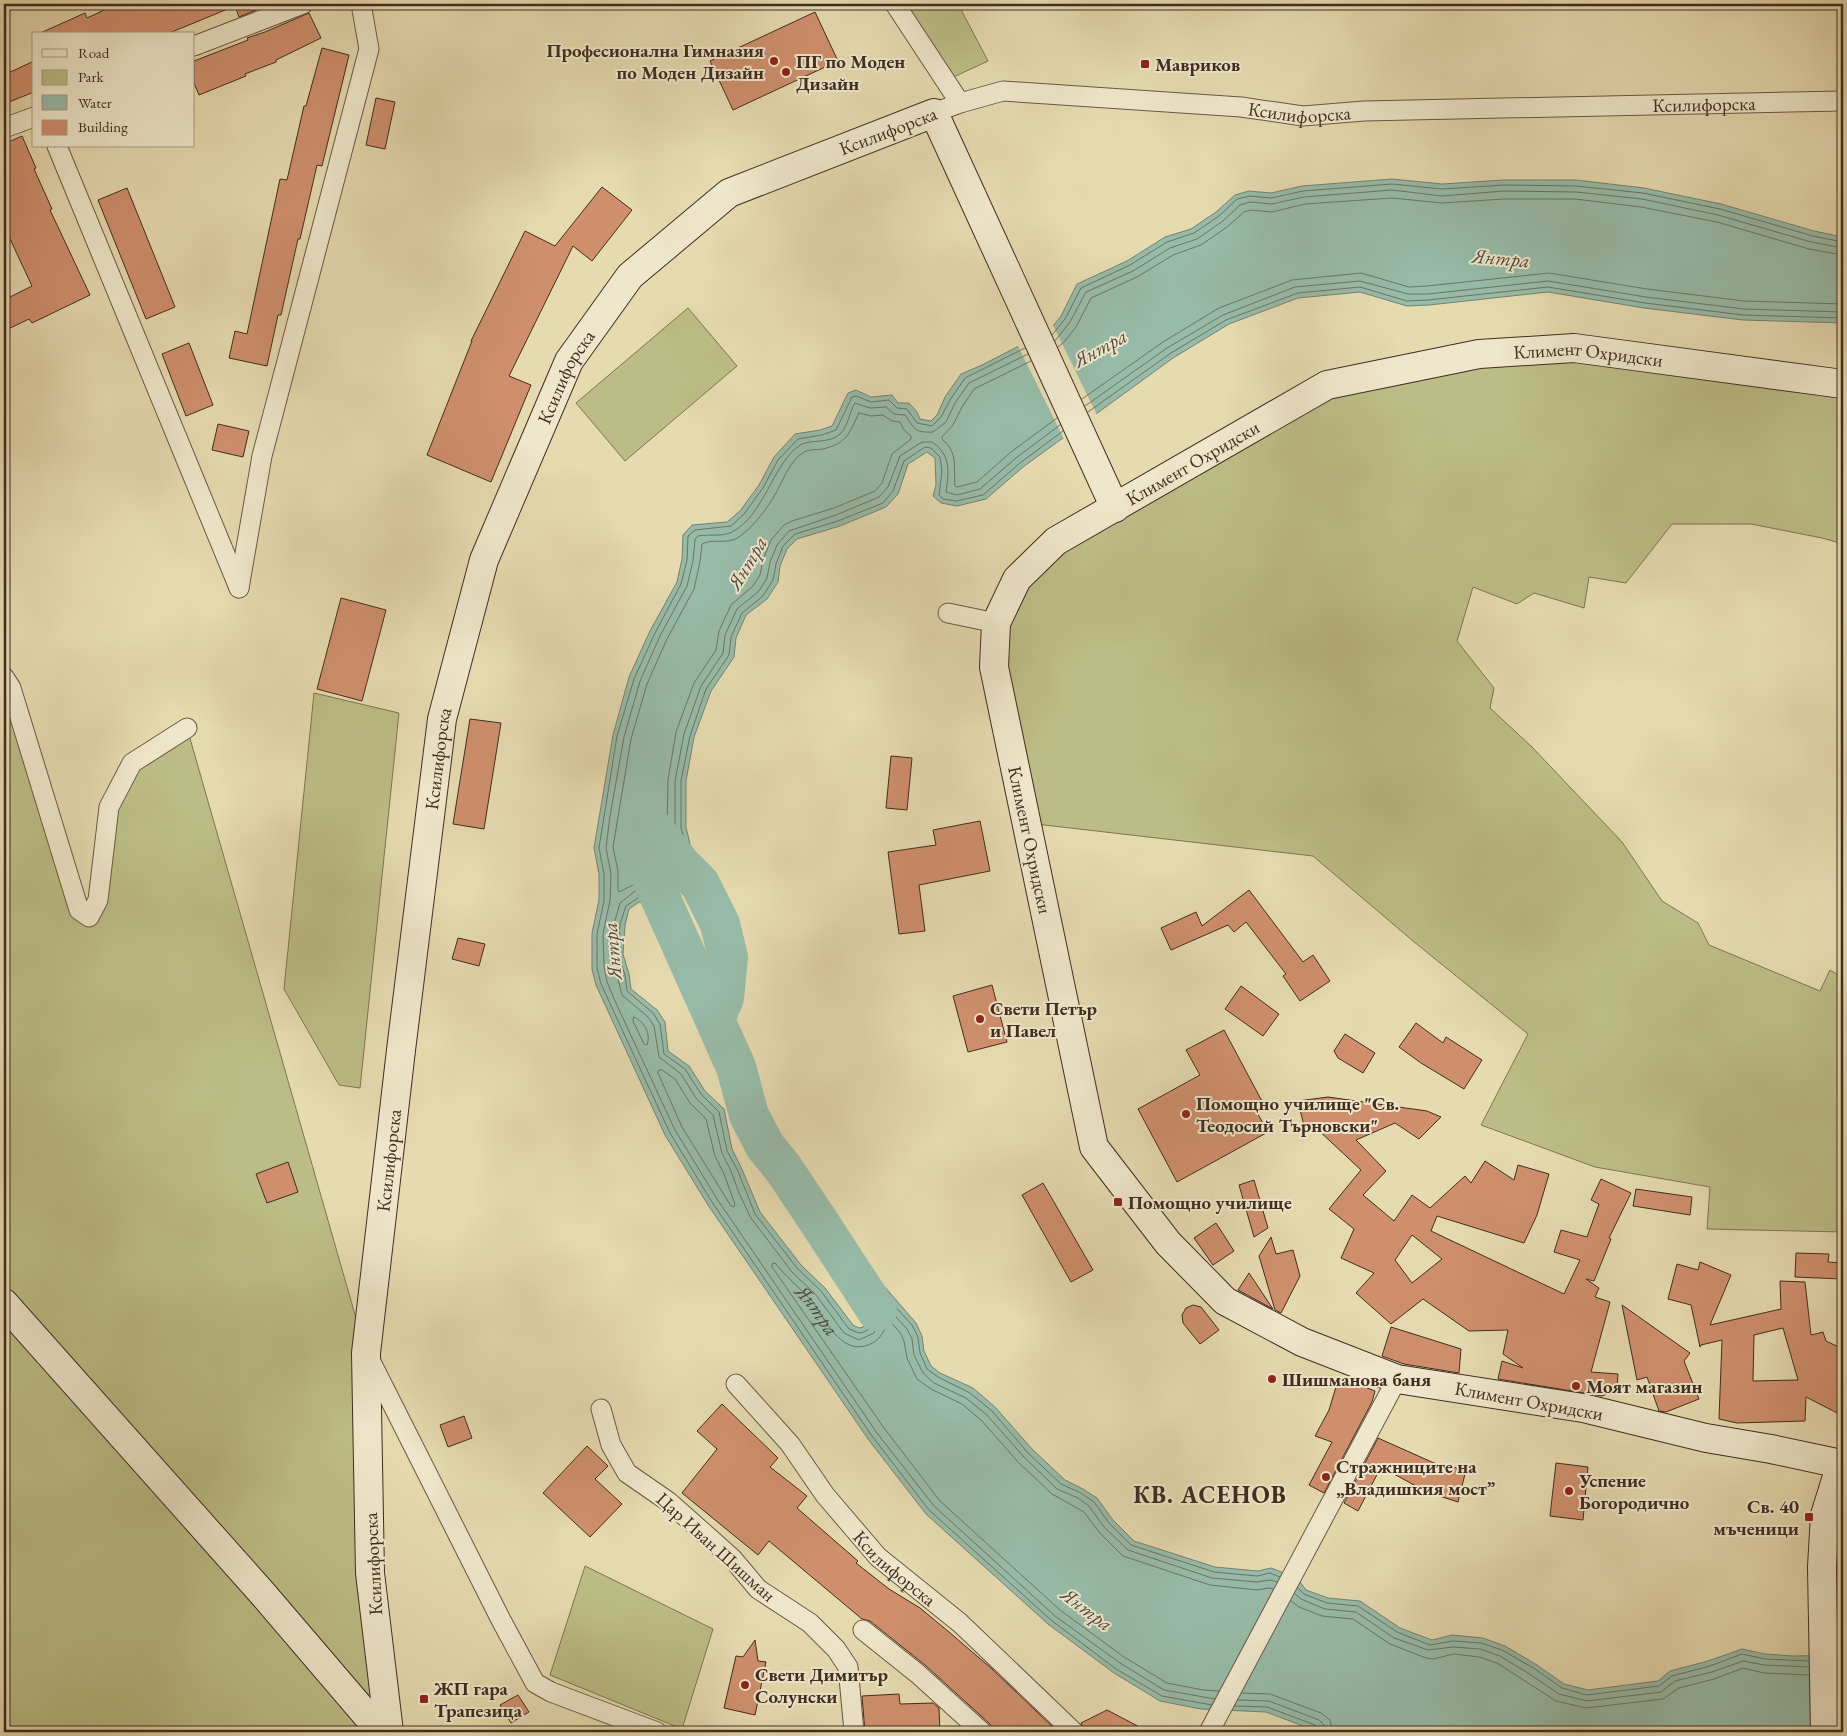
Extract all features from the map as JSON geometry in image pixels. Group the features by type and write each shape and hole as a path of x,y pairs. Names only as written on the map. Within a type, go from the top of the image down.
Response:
{"street":[{"path":"195,46 303,4"},
{"path":"58,148 239,588 262,456 369,49 361,4"},
{"path":"895,4 960,103"},
{"name":"Ксилифорска","path":"389,1732 370,1573 366,1353 442,719 484,560 569,362 630,276 729,193 960,103 1003,91 1241,107 1303,116 1364,111 1843,100"},
{"path":"934,113 1115,508"},
{"path":"4,128 32,118"},
{"name":"Климент Охридски","path":"1842,1464 1706,1438 1583,1408 1397,1379 1302,1342 1225,1301 1168,1243 1094,1147 994,667 996,623 1017,579 1056,541 1327,384 1479,354 1574,348 1843,384"},
{"path":"948,612 996,623"},
{"path":"4,677 11,688 78,910 89,917 98,900 109,808 128,770 132,763 186,728"},
{"path":"4,1303 243,1572 381,1732"},
{"path":"366,1353 501,1620 535,1683 550,1692 657,1732"},
{"path":"1209,1732 1397,1379"},
{"name":"Ксилифорска","path":"736,1384 790,1444 825,1495 878,1557 960,1623 1074,1732"},
{"name":"Цар Иван Шишман","path":"601,1409 610,1445 627,1474 669,1502 732,1558 758,1589 810,1623 836,1649 848,1667 854,1732"},
{"path":"1825,1732 1822,1567 1825,1515 1842,1464"},
{"path":"863,1630 918,1674 982,1732"}],"green space":[{"path":"895,4 958,4 988,61 945,81"},
{"path":"688,308 737,366 625,461 576,403"},
{"path":"1574,348 1843,384 1843,544 1751,524 1672,524 1626,583 1589,577 1584,608 1534,593 1517,604 1473,587 1457,641 1494,688 1490,708 1532,747 1622,842 1662,901 1698,923 1709,945 1820,991 1830,970 1843,978 1843,1232 1707,1229 1710,1187 1595,1167 1481,1125 1528,1034 1413,941 1313,856 1027,823 994,667 1017,579 1327,385"},
{"path":"4,677 89,917 109,807 132,763 187,728 366,1353 389,1732 4,1732"},
{"path":"314,693 399,713 360,1088 339,1085 284,989"},
{"path":"1843,1535 1843,1631 1836,1584 1837,1557"},
{"path":"585,1566 713,1629 682,1729 550,1675"}],"water":[{"name":"Янтра","path":"1392,179 1442,184 1504,180 1576,180 1644,188 1721,204 1814,231 1843,237 1843,323 1743,320 1644,308 1548,292 1407,306 1360,292 1298,298 1229,324 1173,358 1023,467 986,499 957,506 941,503 933,496 936,485 935,458 927,452 908,464 898,494 886,507 840,526 797,539 787,549 780,566 778,582 767,599 746,615 736,638 734,657 711,691 694,737 686,781 686,827 690,844 685,859 676,872 669,891 672,910 670,918 665,918 652,904 639,902 629,909 625,925 623,954 631,989 657,1010 665,1022 668,1051 689,1066 705,1091 724,1109 732,1149 760,1212 801,1265 825,1288 853,1325 859,1328 866,1326 869,1317 863,1304 848,1287 841,1269 844,1265 853,1262 863,1276 874,1284 884,1286 916,1323 922,1336 924,1351 931,1366 940,1373 973,1388 995,1407 1032,1449 1065,1480 1097,1498 1113,1520 1134,1541 1215,1567 1258,1571 1271,1568 1297,1578 1306,1590 1328,1598 1360,1601 1400,1628 1432,1640 1452,1635 1483,1638 1505,1646 1564,1684 1588,1690 1658,1681 1670,1671 1708,1661 1742,1649 1765,1654 1793,1656 1843,1655 1843,1732 1319,1732 1266,1712 1201,1709 1160,1701 1114,1673 1048,1624 926,1514 868,1439 708,1205 665,1135 596,985 592,969 592,933 599,900 599,874 594,848 613,735 629,677 650,631 677,582 682,559 683,535 692,525 727,522 740,511 759,485 774,457 795,434 832,426 848,393 856,390 871,397 892,395 898,403 909,403 920,419 931,421 937,415 945,397 961,374 1050,330 1061,316 1077,284 1127,261 1165,237 1191,229 1216,212 1235,195 1249,191 1271,193 1302,186"}],"pier":[{"path":"1052,323 1097,415 1064,439 1017,344 1048,328"}],"building":[{"path":"117,4 254,4 256,10 239,17 235,6 172,32 42,32 85,13 87,18"},
{"name":"Професионална Гимназия по Моден Дизайн","path":"815,12 838,61 733,110 710,61"},
{"path":"309,13 321,38 276,60 276,62 199,95 195,85 195,61"},
{"path":"322,48 349,55 322,166 317,165 281,315 278,315 267,366 229,358 235,331 247,334 280,179 287,180 304,106 306,106"},
{"path":"32,62 32,93 4,104 4,75"},
{"path":"376,98 395,102 385,149 366,145"},
{"path":"22,136 52,209 50,210 90,295 32,323 29,319 4,331 4,300 32,286 4,226 4,144"},
{"path":"602,187 632,210 592,261 573,246 509,376 531,385 491,482 427,455 471,341 525,231 555,246"},
{"path":"127,188 175,307 146,319 98,200"},
{"path":"189,343 213,405 186,416 162,354"},
{"path":"218,424 249,431 243,457 212,450"},
{"path":"341,598 386,610 362,701 317,689"},
{"path":"470,719 501,723 484,829 453,824"},
{"path":"891,756 912,758 907,810 886,808"},
{"path":"980,821 990,871 919,885 925,931 899,934 888,852 936,845 933,830"},
{"path":"1249,890 1303,962 1313,955 1330,981 1300,1001 1283,976 1286,974 1246,922 1234,932 1228,925 1171,950 1161,928 1196,912 1202,926"},
{"path":"458,938 485,944 479,966 452,959"},
{"name":"Свети Петър и Павел","path":"992,985 1007,1042 968,1052 953,996"},
{"path":"1241,986 1279,1014 1263,1036 1225,1009"},
{"path":"1416,1023 1443,1043 1446,1037 1482,1060 1464,1089 1399,1047"},
{"path":"1224,1030 1264,1105 1255,1109 1268,1132 1177,1182 1138,1109 1200,1075 1186,1050"},
{"path":"1345,1034 1375,1053 1363,1073 1338,1058 1334,1051"},
{"path":"1328,1097 1427,1111 1441,1117 1419,1139 1395,1123 1356,1140 1386,1171 1363,1195 1394,1221 1412,1195 1430,1208 1465,1176 1471,1183 1485,1161 1514,1180 1518,1165 1549,1174 1537,1215 1524,1243 1437,1216 1431,1231 1564,1294 1580,1260 1554,1252 1561,1230 1587,1237 1599,1204 1591,1200 1601,1179 1631,1193 1609,1238 1611,1239 1594,1281 1586,1279 1599,1288 1595,1297 1610,1302 1591,1372 1618,1374 1617,1390 1602,1396 1498,1379 1502,1361 1523,1368 1503,1354 1508,1330 1469,1331 1423,1299 1391,1324 1356,1293 1374,1273 1341,1258 1354,1229 1329,1209 1361,1170 1316,1128 1305,1130 1298,1101","holes":["1412,1235 1442,1259 1412,1283 1395,1260"]},
{"path":"288,1162 298,1192 267,1203 256,1174"},
{"path":"1254,1180 1268,1228 1254,1237 1239,1185"},
{"path":"1043,1183 1093,1270 1071,1282 1022,1195"},
{"path":"1636,1189 1692,1197 1690,1215 1633,1206"},
{"path":"1216,1223 1234,1251 1213,1265 1194,1238"},
{"path":"1271,1237 1276,1254 1293,1250 1300,1276 1281,1313 1275,1310 1259,1256"},
{"path":"1796,1253 1829,1254 1828,1262 1843,1263 1843,1279 1795,1277"},
{"path":"1700,1262 1731,1275 1710,1325 1781,1309 1780,1281 1805,1282 1811,1335 1823,1332 1826,1341 1843,1349 1843,1416 1806,1397 1805,1421 1737,1423 1719,1419 1722,1340 1701,1345 1700,1347 1691,1305 1668,1299 1677,1264 1698,1270","holes":["1783,1328 1798,1380 1753,1381 1754,1335"]},
{"path":"1249,1273 1273,1309 1238,1290"},
{"path":"1193,1305 1201,1307 1219,1330 1200,1344 1183,1323 1182,1315 1186,1308"},
{"path":"1622,1305 1690,1353 1684,1361 1699,1399 1666,1412 1659,1411 1647,1377 1637,1380"},
{"path":"1391,1327 1461,1349 1459,1373 1404,1364 1382,1356"},
{"path":"1339,1377 1375,1391 1372,1402 1324,1493 1309,1485 1332,1442 1315,1436 1329,1410"},
{"path":"722,1404 778,1458 770,1467 807,1496 797,1508 858,1561 856,1563 889,1589 920,1608 949,1632 992,1669 1058,1732 996,1732 990,1724 925,1665 870,1621 862,1619 769,1541 758,1555 682,1493 717,1449 697,1431"},
{"path":"464,1416 472,1438 448,1447 440,1425"},
{"path":"1378,1438 1434,1463 1466,1470 1458,1502 1427,1492 1381,1467 1358,1511 1344,1503"},
{"path":"587,1446 608,1466 595,1479 622,1504 590,1537 543,1493"},
{"name":"Успение Богородично","path":"1556,1463 1588,1467 1583,1520 1550,1516"},
{"name":"Свети Димитър Солунски","path":"755,1640 758,1661 766,1662 755,1715 724,1708 736,1656 743,1657"},
{"path":"899,1694 900,1704 933,1703 939,1708 940,1732 865,1732 862,1696"},
{"path":"518,1695 529,1712 511,1723 500,1705"},
{"path":"1107,1710 1149,1732 1085,1732 1081,1723"}],"waterway":[{"path":"647,821 681,865 700,884 720,924 728,957 724,998 715,1018"},
{"path":"647,868 736,1067 749,1115 765,1146 783,1168 877,1311"}],"place":[{"name":"Професионална Гимназия по Моден Дизайн","path":"774,61"},
{"name":"Мавриков","path":"1145,64"},
{"name":"ПГ по Моден Дизайн","path":"786,72"},
{"name":"Свети Петър и Павел","path":"980,1019"},
{"name":"Помощно училище \"Св. Теодосий Търновски\"","path":"1186,1114"},
{"name":"Помощно училище","path":"1118,1202"},
{"name":"Шишманова баня","path":"1272,1379"},
{"name":"Моят магазин","path":"1576,1386"},
{"name":"Стражниците на „Владишкия мост”","path":"1326,1477"},
{"name":"Успение Богородично","path":"1569,1491"},
{"name":"Св. 40 мъченици","path":"1809,1517"},
{"name":"Свети Димитър Солунски","path":"745,1685"},
{"name":"ЖП гара Трапезица","path":"424,1699"}],"district":[{"name":"КВ. АСЕНОВ","path":"1210,1494"}]}
